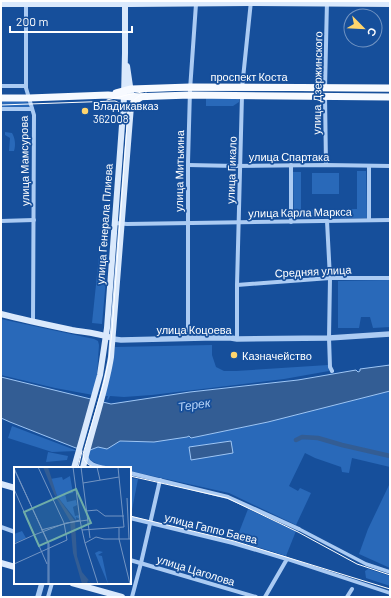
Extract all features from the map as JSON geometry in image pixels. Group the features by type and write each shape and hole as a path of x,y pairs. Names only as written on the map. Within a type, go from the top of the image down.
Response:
{"main road":[{"path":"1,4 26,2 196,4 327,2 390,4"},
{"name":"улица Генерала Плиева","path":"83,467 110,367 113,339 126,92 125,3"},
{"name":"улица Генерала Плиева","path":"125,53 129,79 126,92"},
{"name":"проспект Коста","path":"1,98 108,95 126,92 190,87 390,88"},
{"name":"проспект Коста","path":"126,92 132,98 190,95 390,97"},
{"path":"131,109 134,102 142,97"},
{"name":"улица Генерала Плиева","path":"74,467 100,375 106,336 132,98"},
{"name":"улица Коцоева","path":"1,314 33,322 106,336 113,339"},
{"path":"1,484 14,488"},
{"path":"1,563 14,567"},
{"path":"76,584 122,597"}],"street":[{"name":"улица Мамсурова","path":"26,2 26,86 34,115 33,322"},
{"name":"улица Гикало","path":"237,339 236,285 242,87 251,2"},
{"name":"улица Дзержинского","path":"326,165 325,96 327,2"},
{"name":"улица Митькина","path":"188,338 188,165 190,87 196,4"},
{"path":"1,86 26,86"},
{"path":"1,109 32,109"},
{"name":"улица Спартака","path":"188,165 390,166"},
{"path":"291,165 291,222"},
{"path":"369,220 370,166"},
{"path":"1,221 34,220"},
{"name":"улица Карла Маркса","path":"118,223 390,220"},
{"path":"327,221 330,278 329,338 330,367 332,371"},
{"name":"Средняя улица","path":"236,285 330,278 390,278"},
{"name":"улица Коцоева","path":"113,339 329,338 390,334"},
{"path":"86,455 87,460 94,465 101,467"},
{"path":"131,473 228,497 299,529 366,564 390,572"},
{"path":"132,597 160,480"},
{"name":"улица Гаппо Баева","path":"131,518 233,543 287,559"},
{"path":"1,527 14,532"},
{"path":"265,597 287,559 390,593"},
{"name":"улица Цаголова","path":"131,560 256,597"},
{"path":"347,597 356,582"},
{"path":"38,597 42,584"},
{"path":"48,597 52,584"}],"shaded area":[{"path":"206,97 239,97 239,102 233,106 206,106"},
{"path":"1,101 23,101 29,103 29,108 1,107"},
{"path":"5,132 12,133 13,135 15,144 14,151 9,151 10,138 5,135"},
{"path":"357,171 366,171 367,218 294,218 293,172 301,172 301,210 357,209"},
{"path":"312,173 339,173 339,194 312,194"},
{"path":"99,256 108,257 102,324 92,323"},
{"path":"390,280 390,327 373,328 370,317 361,317 359,328 338,328 338,281"},
{"path":"1,319 98,341 97,375 93,395 55,388 1,375"},
{"path":"212,345 212,355 216,367 224,371 328,365 329,371 284,379 152,395 124,397 110,396 108,400 108,396 104,396 110,377 115,347"},
{"path":"390,391 390,467 352,458 349,473 342,472 341,467 305,453 289,486 298,491 300,488 311,493 296,525 229,493 131,471 131,467 102,466 88,458 90,450 98,447 107,449 120,441 142,442 189,436 191,438 268,422"},
{"path":"12,426 76,451 52,452 8,438"},
{"path":"48,452 68,456 67,460 46,462"},
{"path":"131,478 138,479 131,515"},
{"path":"390,483 390,568 359,554 368,529"},
{"path":"248,509 296,531 286,556 236,540"},
{"path":"368,569 390,576 390,586 366,578 365,571"}],"water":[{"name":"Терек","path":"390,365 390,391 268,422 191,438 189,436 154,442 120,441 107,449 98,447 90,450 76,448 1,418 1,377 111,404 190,392 298,380 356,370 358,372 360,369"},
{"path":"231,441 233,453 191,460 189,447"}],"pier":[{"path":"92,397 104,400 89,452 77,450"}],"waterway":[{"path":"296,440 302,437 318,438 390,456"}],"tram line":[{"path":"107,100 147,91 390,91"},
{"path":"94,467 84,460 83,454 104,382 109,359 128,111 135,99 146,93"},
{"path":"1,105 115,101 124,107 128,116"},
{"path":"78,467 82,451"},
{"path":"131,476 227,498 298,532 357,564 390,575"},
{"path":"131,516 234,541 390,589"}],"place":[{"name":"Владикавказ 362008","path":"85,111"},
{"name":"Казначейство","path":"234,355"}]}
